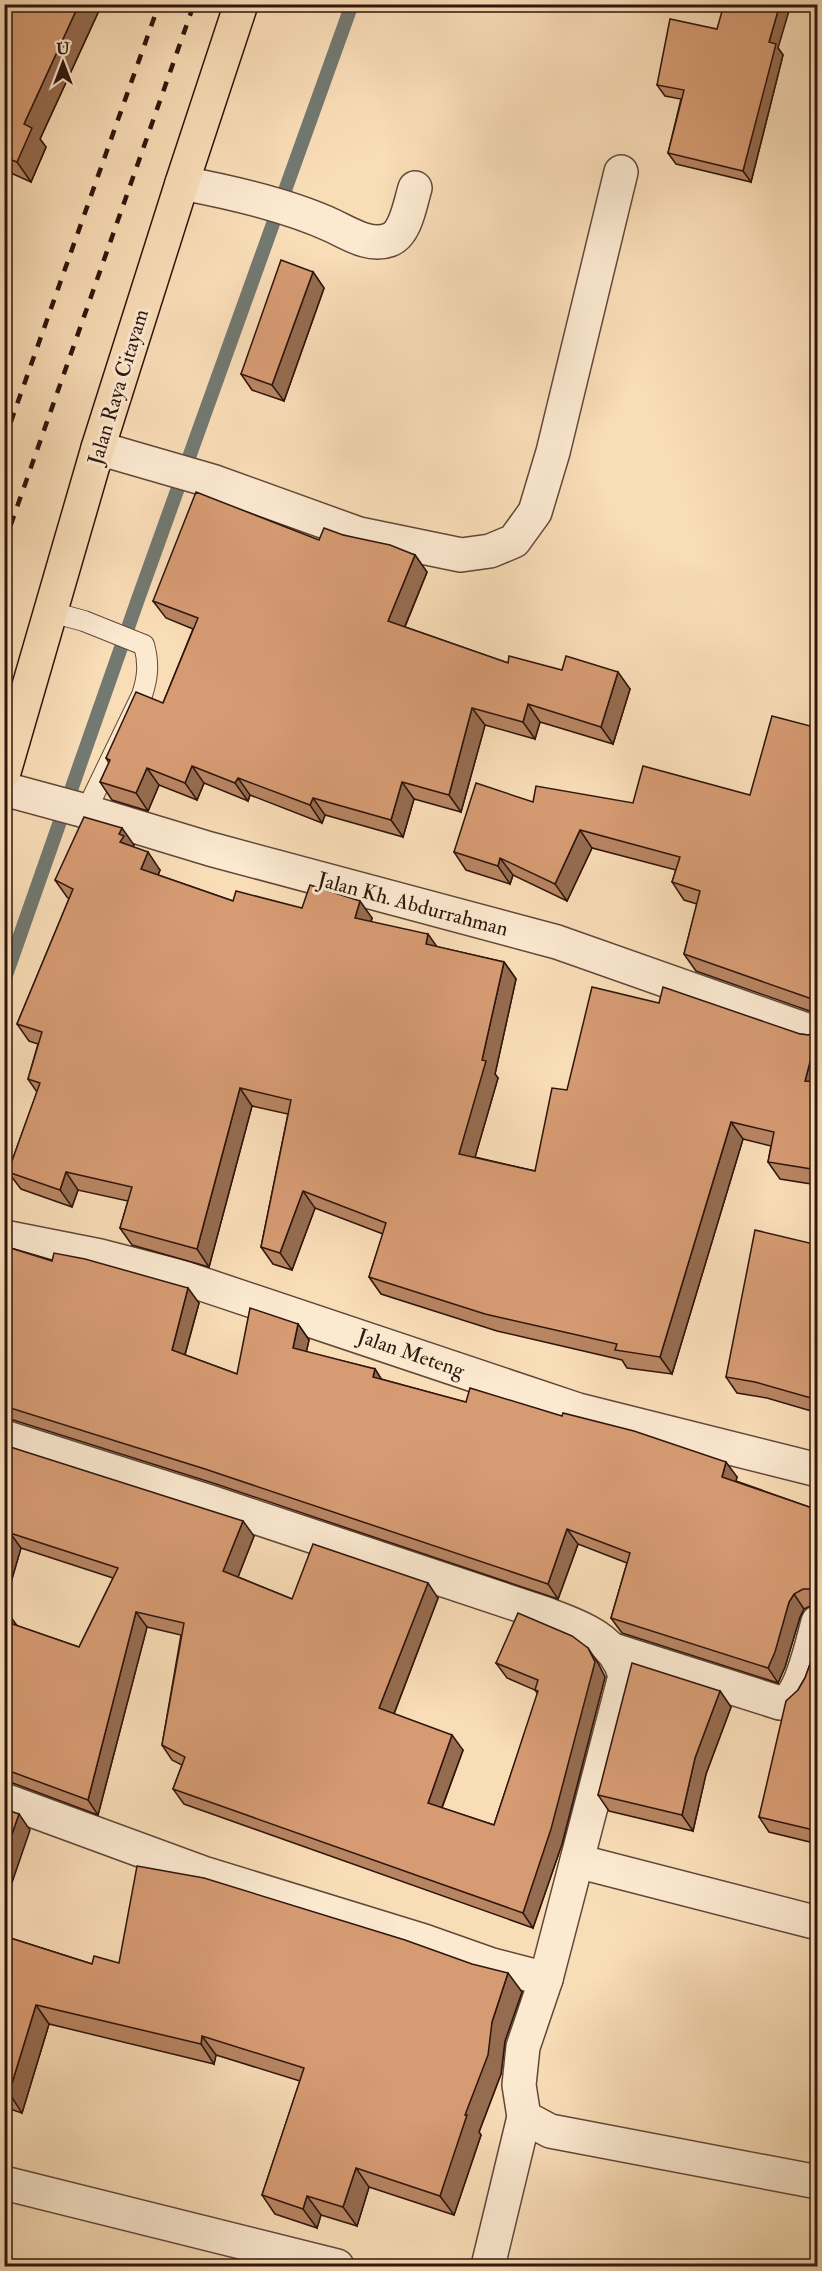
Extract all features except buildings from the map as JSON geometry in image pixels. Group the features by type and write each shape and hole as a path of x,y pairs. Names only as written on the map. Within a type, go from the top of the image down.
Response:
{"main road":[{"name":"Jalan Raya Citayam","path":"4,772 98,448 182,183 242,4"}],"street":[{"path":"98,448 212,481 359,534 461,555 490,551 514,542 535,512 553,452 621,172"},
{"path":"182,183 315,218 363,240 380,243 392,240 402,229 416,188"},
{"name":"Jalan Kh. Abdurrahman","path":"4,789 210,849 557,942 818,1034"},
{"name":"Jalan Meteng","path":"4,1237 100,1256 181,1277 578,1410 818,1470"},
{"path":"4,1437 221,1505 543,1613 572,1624 613,1650 780,1703 788,1700 796,1689 818,1622"},
{"path":"488,2266 524,2117 519,2085 523,2047 546,1979 625,1676 621,1662 613,1650"},
{"path":"4,1800 203,1873 424,1941 492,1965 546,1979"},
{"path":"577,1861 818,1923"},
{"path":"524,2117 549,2131 818,2182"},
{"path":"4,2184 337,2266"}],"lane":[{"path":"51,612 84,621 144,645 148,660 142,694 82,810"}],"waterway":[{"path":"4,981 137,602 352,4"}],"railway":[{"path":"4,441 159,4"},
{"path":"4,544 194,4"}]}
